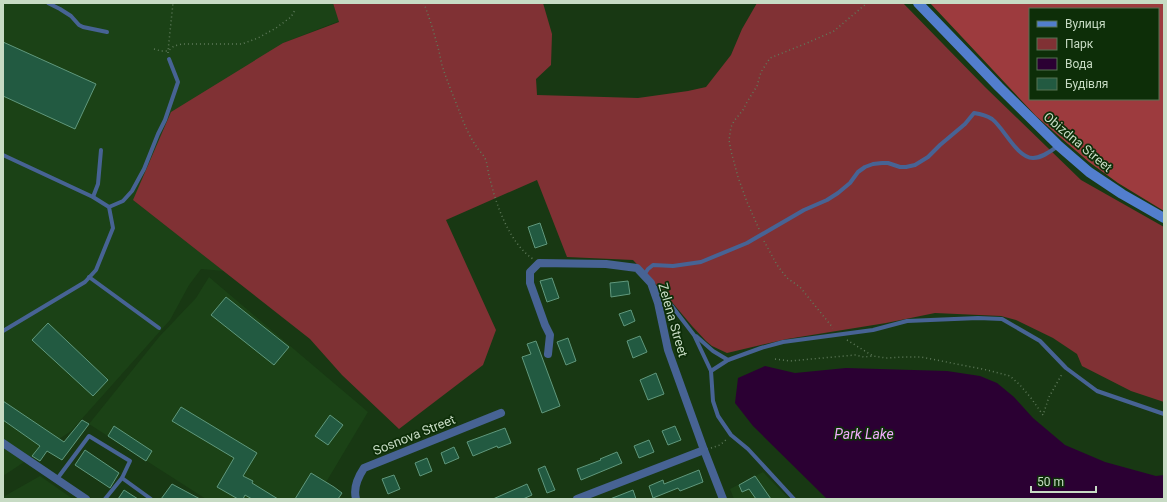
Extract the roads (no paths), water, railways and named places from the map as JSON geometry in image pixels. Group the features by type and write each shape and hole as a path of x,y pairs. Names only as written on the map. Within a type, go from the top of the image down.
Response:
{"main road":[{"name":"Obizdna Street","path":"918,3 999,87 1059,146 1089,172 1122,194 1164,218"}],"street":[{"name":"Zelena Street","path":"548,354 550,335 530,283 530,272 539,263 606,264 637,268 651,283 658,303 668,350 723,499"},
{"name":"Sosnova Street","path":"355,497 357,479 364,468 501,413"},
{"path":"3,443 86,499"},
{"path":"577,499 704,450"}],"lane":[{"path":"48,3 60,9 83,27 107,32"},
{"path":"109,207 123,201 132,191 144,169 165,120 178,82 169,59"},
{"path":"644,276 648,269 653,265 673,266 701,262 747,243 804,210 827,200 838,193 850,183 858,172 865,167 882,163 888,163 900,167 915,165 928,157 936,148 965,124 974,113 982,114 992,119 1015,147 1025,156 1033,158 1042,156 1059,146"},
{"path":"93,197 98,184 101,150"},
{"path":"3,155 93,197 109,207 113,228 96,270 85,282 3,331"},
{"path":"89,277 159,328"},
{"path":"651,283 668,301 694,335 711,371 713,401 718,416 731,436 748,449 794,499"},
{"path":"711,371 728,360 783,342 873,330 907,321 978,318 1002,319 1040,341 1066,368 1097,392 1164,414"},
{"path":"694,335 713,351 728,360"},
{"path":"57,479 89,436 130,461 122,478 105,499"},
{"path":"122,478 151,499"}],"water":[{"name":"Park Lake","path":"765,366 795,373 846,368 947,371 980,376 997,383 1014,397 1033,418 1065,445 1105,462 1156,476 1164,475 1164,499 827,499 753,426 735,403 738,378"}]}
